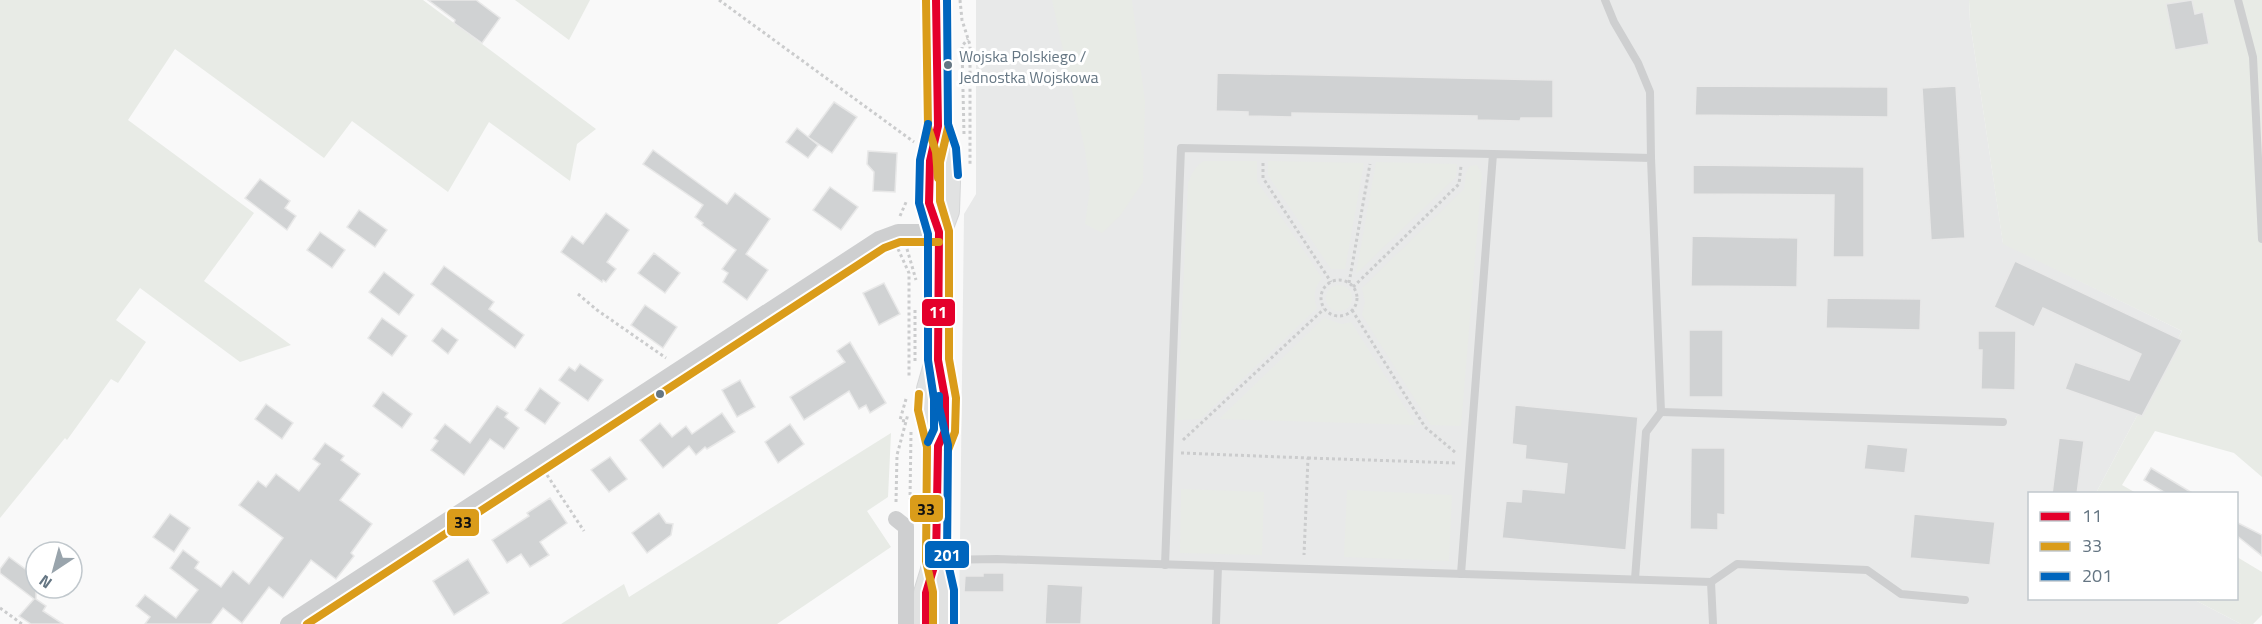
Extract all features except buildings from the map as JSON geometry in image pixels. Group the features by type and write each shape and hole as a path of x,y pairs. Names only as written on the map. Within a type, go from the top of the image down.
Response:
{"main road":[{"path":"936,0 938,126 946,150 948,174 947,212 939,232 938,360 945,398 945,431 938,446 936,560 944,591 943,624"},
{"path":"926,624 926,593 936,560"}],"street":[{"path":"288,624 879,239 898,232 939,232"},
{"path":"896,519 906,527 906,624"}],"lane":[{"path":"1605,0 1614,22 1638,63 1650,93 1661,412 1646,432 1635,579"},
{"path":"2238,0 2253,57 2262,239"},
{"path":"1165,565 1181,148 1651,158"},
{"path":"1461,574 1493,154"},
{"path":"1661,412 2003,422"},
{"path":"936,560 989,559 1711,582 1737,564 1867,570 1901,594 1965,600"},
{"path":"1216,624 1218,566"},
{"path":"1711,582 1713,624"}],"path":[{"path":"719,0 920,147"},
{"path":"960,0 962,20 969,39 962,46 964,142"},
{"path":"1264,150 1263,178 1331,282"},
{"path":"1349,283 1370,165 1370,152"},
{"path":"1353,287 1459,184 1462,153"},
{"path":"1343,280 1353,287 1357,299 1352,310 1338,316 1324,309 1321,297 1326,286 1331,282 1343,280"},
{"path":"578,294 680,368"},
{"path":"1169,453 1324,309"},
{"path":"1352,310 1425,427 1470,464"},
{"path":"1169,453 1470,464"},
{"path":"1303,569 1308,458"},
{"path":"537,462 585,531"},
{"path":"0,608 22,624"}],"shaded area":[{"path":"0,0 423,0 596,129 577,144 570,181 489,122 448,192 352,121 324,158 175,49 128,120 254,213 204,281 291,345 240,362 140,288 116,320 146,342 118,383 111,379 67,440 65,438 0,518"},
{"path":"515,0 590,0 569,40"},
{"path":"976,0 1969,0 1970,22 2003,243 2182,331 2097,492 2028,492 2028,600 2195,600 2241,624 959,624 964,214 976,194"},
{"path":"1052,0 1132,0 1145,102 1143,182 1120,216 1102,233 1085,224 1090,188 1085,150"},
{"path":"1969,0 2262,0 2262,477 2234,453 2155,431 2122,485 2134,492 2097,492 2182,331 2003,244 1970,22"},
{"path":"1204,161 1257,161 1257,181 1322,278 1315,293 1317,308 1200,419 1177,420 1188,183 1194,170"},
{"path":"1268,161 1364,163 1345,269 1331,269 1268,175"},
{"path":"1376,162 1457,164 1456,177 1356,274"},
{"path":"1477,165 1482,174 1461,426 1431,425 1362,315 1365,302 1362,288 1464,189 1466,173 1470,166"},
{"path":"1339,285 1348,289 1352,298 1348,307 1339,311 1330,307 1326,298 1330,289"},
{"path":"1324,318 1342,324 1351,322 1416,425 1219,419"},
{"path":"891,433 888,497 867,511 891,547 777,624 561,624 624,584 629,597"},
{"path":"1181,489 1264,492 1262,555 1180,553"},
{"path":"1347,490 1452,495 1449,561 1344,557"},
{"path":"2238,558 2262,572 2262,615 2253,624 2241,624 2195,600 2238,600"}],"transit line":[{"name":"33","path":"926,0 928,127 936,152 938,178"},
{"name":"11","path":"926,624 926,593 936,560 938,446 945,431 945,398 938,360 939,232 929,203 930,161 938,126 936,0"},
{"name":"201","path":"947,0 948,124 956,148 958,175"},
{"name":"201","path":"928,124 920,160 919,203 928,234 928,360 934,399 934,429 928,442"},
{"name":"33","path":"948,128 940,162 940,201 949,231 949,359 956,398 955,432 948,450"},
{"name":"33","path":"307,624 884,248 900,242 939,242"},
{"name":"33","path":"919,394 918,410 927,447 926,561 933,592 933,624"},
{"name":"201","path":"939,396 939,407 948,445 947,559 954,590 954,624"}],"place":[{"name":"Wojska Polskiego / Jednostka Wojskowa","path":"948,65"}]}
